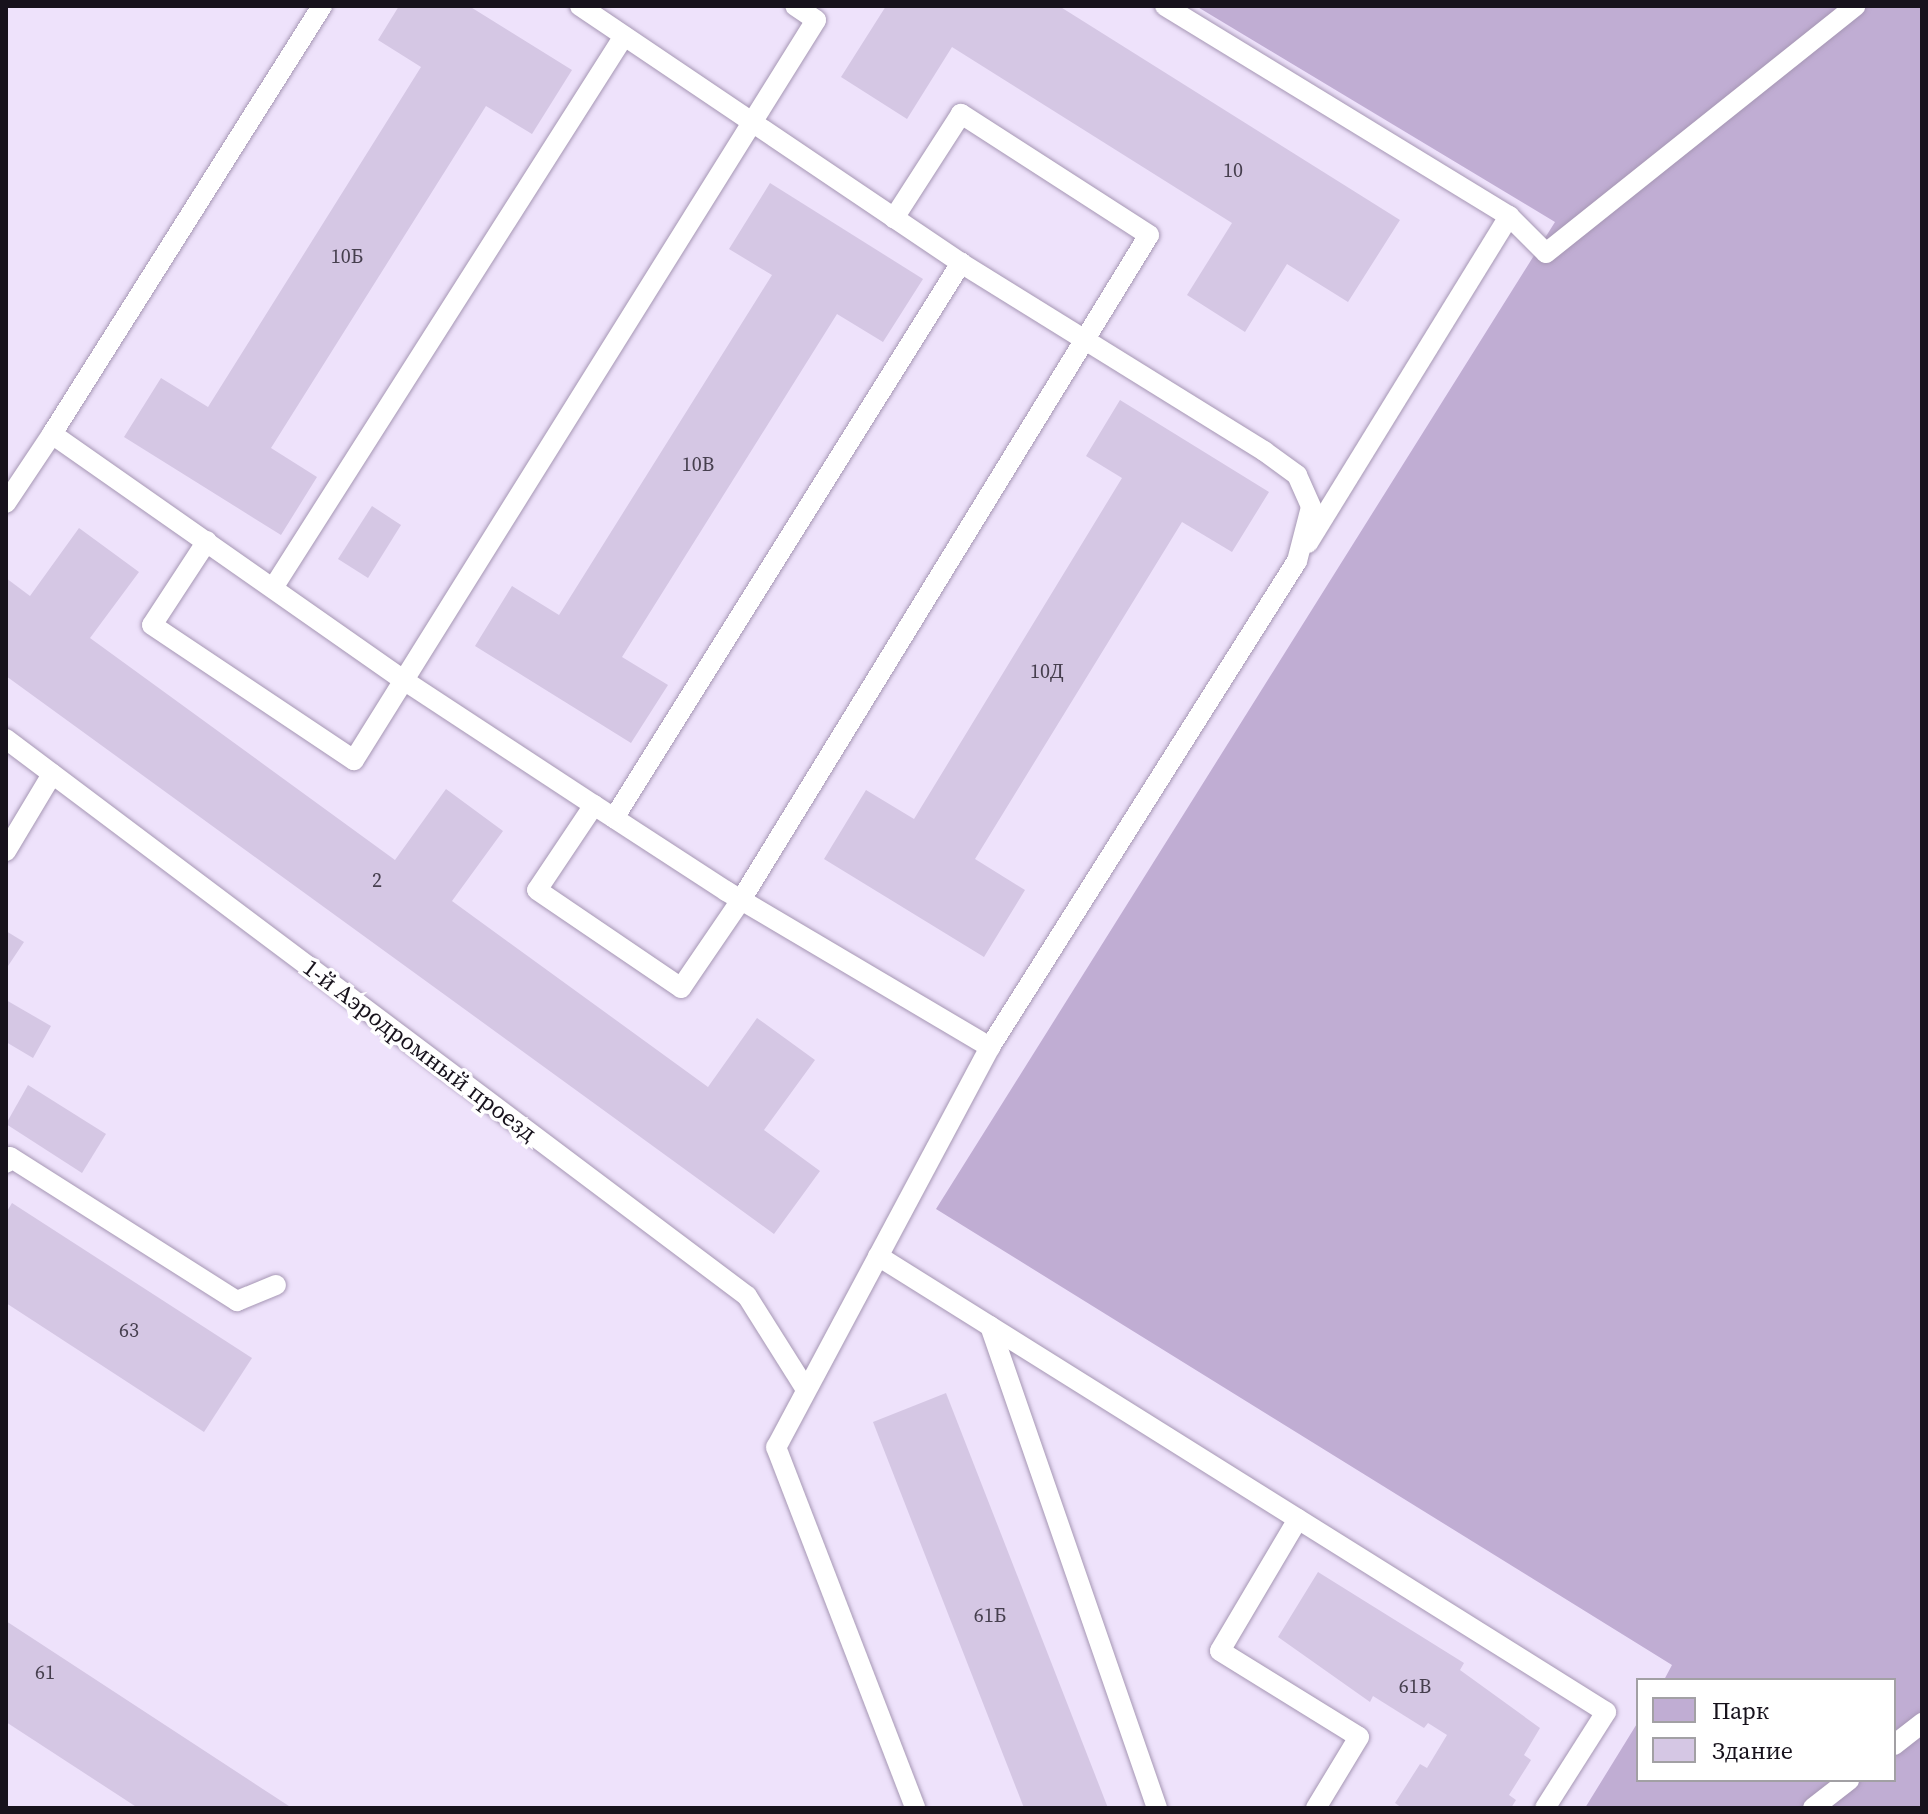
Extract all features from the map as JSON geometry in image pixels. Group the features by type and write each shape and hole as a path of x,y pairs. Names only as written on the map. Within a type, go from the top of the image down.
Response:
{"lane":[{"path":"6,503 322,6"},
{"path":"580,6 961,263 1297,475 1311,507 1297,561"},
{"path":"207,541 152,625 354,760 816,20 795,6"},
{"path":"1165,6 1509,216 1546,253 1855,6"},
{"path":"273,588 624,36"},
{"path":"594,805 537,890 681,988 741,900 1149,235 961,114 894,218"},
{"path":"915,1808 776,1447 990,1047 1297,561 1509,216"},
{"path":"614,818 961,263"},
{"path":"52,434 405,681 594,805 741,900 990,1047"},
{"name":"1-й Аэродромный проезд","path":"6,739 747,1296 805,1388"},
{"path":"6,851 52,774"},
{"path":"7,1156 237,1301 276,1285"},
{"path":"878,1256 1606,1712 1545,1808"},
{"path":"990,1326 1157,1808"},
{"path":"1298,1519 1220,1651 1359,1737 1316,1808"},
{"path":"1896,1743 1922,1723"},
{"path":"1813,1808 1846,1782"}],"green space":[{"path":"1196,6 1922,6 1922,1808 1585,1808 1636,1725 1636,1782 1896,1782 1896,1678 1665,1678 1672,1665 936,1209 1555,222"}],"building":[{"path":"399,6 469,6 572,70 532,134 486,106 271,448 317,477 281,535 124,437 161,378 208,407 421,67 378,40"},
{"path":"886,6 1059,6 1400,220 1348,302 1287,264 1245,332 1187,295 1232,223 952,47 907,119 841,77"},
{"path":"770,183 923,279 883,342 837,314 622,657 668,685 631,743 475,646 512,586 559,615 772,275 729,249"},
{"path":"1120,400 1269,492 1232,552 1182,522 975,859 1025,890 984,957 824,859 866,790 914,819 1122,478 1086,456"},
{"path":"372,506 401,525 368,578 338,559"},
{"path":"79,528 139,572 90,638 395,860 446,789 503,831 452,901 708,1087 757,1018 815,1060 764,1130 820,1171 774,1234 6,676 6,578 30,596"},
{"path":"6,931 24,942 6,969"},
{"path":"6,1000 51,1026 33,1058 6,1042"},
{"path":"28,1085 106,1134 82,1173 6,1124"},
{"path":"12,1203 252,1358 204,1432 6,1303 6,1213"},
{"path":"946,1393 1108,1808 1024,1808 873,1422"},
{"path":"1318,1572 1464,1663 1460,1670 1540,1728 1524,1755 1531,1760 1509,1795 1516,1800 1511,1808 1402,1808 1395,1803 1420,1764 1427,1768 1447,1735 1428,1723 1424,1728 1373,1696 1370,1702 1278,1637"},
{"path":"6,1621 292,1808 138,1808 6,1722"}]}
